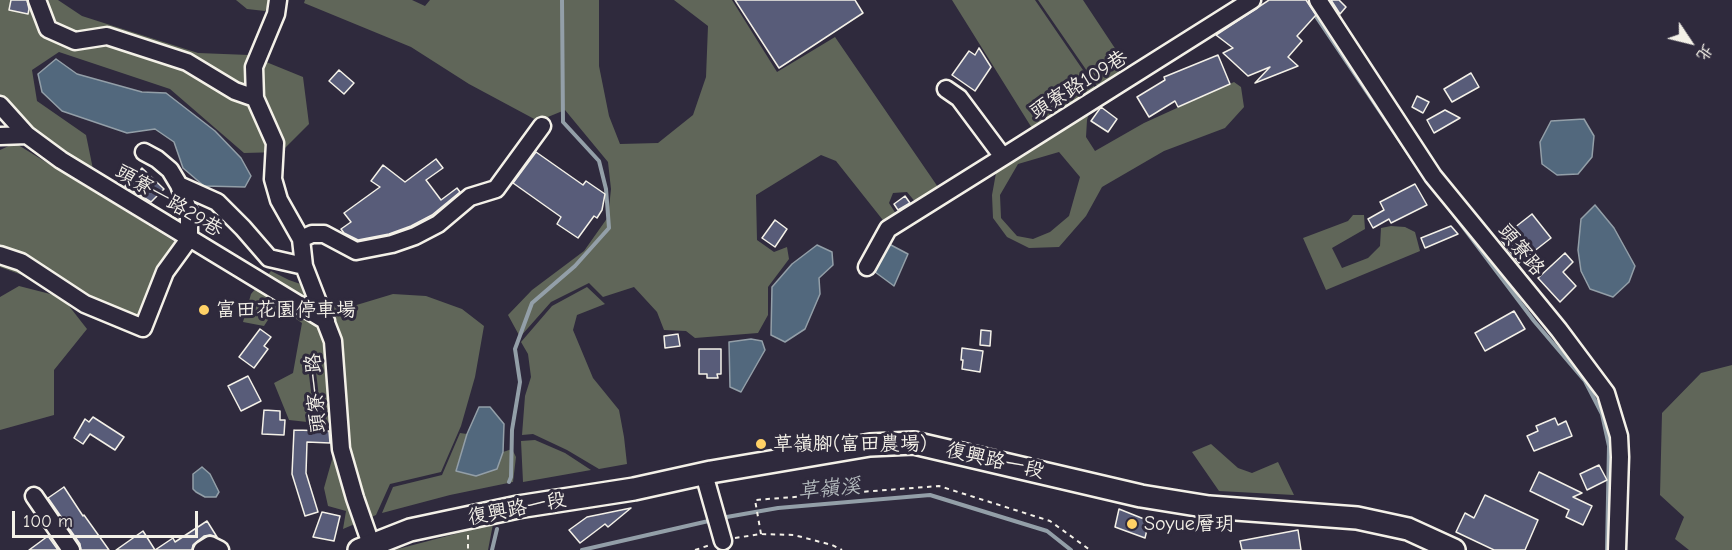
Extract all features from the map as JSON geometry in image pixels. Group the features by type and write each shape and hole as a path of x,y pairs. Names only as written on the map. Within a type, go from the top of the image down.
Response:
{"main road":[{"name":"復興路一段","path":"365,547 410,530 498,511 634,489 704,474 870,445 914,443 1152,498 1209,507 1357,518 1408,529 1454,550"}],"street":[{"path":"37,0 48,29 75,41 108,36 187,62 235,91 255,98"},
{"name":"頭寮一路","path":"278,0 276,14 254,67 255,98 275,143 273,179 279,200 301,239 304,266 333,341 341,449 355,498 365,547"},
{"name":"頭寮路109巷","path":"867,267 888,229 1252,0"},
{"name":"頭寮路","path":"1318,0 1433,176 1606,393 1619,436 1617,550"},
{"path":"946,89 959,98 1004,157"},
{"name":"頭寮一路29巷","path":"0,105 27,135 61,160 326,321"},
{"path":"301,239 312,234 324,234 356,251 392,244 415,236 438,224 470,197 496,189 542,126"},
{"path":"0,136 27,135"},
{"path":"0,255 21,261 85,304 143,328 165,272 189,238 189,212 179,185 170,170 144,152"},
{"path":"179,185 217,202 269,258 304,266"},
{"path":"704,474 723,541"},
{"path":"34,496 71,550"},
{"path":"202,550 210,545 220,550"}],"path":[{"path":"761,534 755,500 939,486 1050,521 1090,550"},
{"path":"723,541 761,534 794,535 842,550"}],"green space":[{"path":"0,0 58,0 82,16 198,53 249,55 303,77 309,124 281,152 244,153 170,89 59,52 32,70 37,101 86,135 94,174 47,147 0,98"},
{"path":"236,0 272,0 265,11 247,9"},
{"path":"305,0 412,0 425,6 430,0 599,0 599,66 609,116 620,144 658,143 693,115 706,77 708,26 674,0 732,0 777,72 835,37 940,190 917,204 907,192 893,193 889,203 898,217 886,224 836,161 821,155 756,195 757,240 774,252 787,247 789,259 768,287 768,315 758,333 695,338 686,331 664,330 657,312 634,287 603,297 589,283 551,302 520,337 508,315 532,290 584,251 608,217 611,189 608,162 565,110 538,121 469,84 411,47 304,3"},
{"path":"952,0 1035,0 1096,89 1087,120 1086,137 1095,151 1144,123 1234,82 1241,87 1244,107 1225,128 1164,151 1102,187 1086,216 1059,247 1029,248 1007,237 993,218 992,195 996,173 1009,160 1040,141","holes":["1059,152 1080,177 1069,216 1050,232 1033,239 1017,236 1001,218 1000,195 1018,164"]},
{"path":"1038,0 1083,0 1128,68 1098,87"},
{"path":"15,143 177,243 137,327 80,296 0,267 0,150"},
{"path":"1353,215 1364,215 1365,229 1332,248 1342,268 1368,258 1380,246 1381,228 1405,227 1415,232 1420,251 1326,290 1303,238 1348,221"},
{"path":"271,271 320,291 340,310 393,294 426,296 462,309 484,326 475,377 461,426 441,472 390,484 376,515 343,529 346,511 328,506 324,488 335,449 335,425 289,420 274,383 293,373 302,323 277,306 264,326 243,322 251,294"},
{"path":"19,286 62,297 87,329 54,370 54,415 0,430 0,297"},
{"path":"587,287 605,304 577,315 573,330 593,378 619,410 627,464 599,469 533,434 522,435 525,396 531,377 528,354 521,342 552,306"},
{"path":"1732,365 1732,550 1689,550 1675,539 1684,517 1660,495 1662,413 1701,373"},
{"path":"460,433 467,434 456,470 496,469 503,452 512,449 516,457 513,482 450,495 382,513 393,487 442,475"},
{"path":"535,440 565,453 591,470 523,482 521,441"},
{"path":"1211,444 1238,468 1252,473 1278,462 1294,495 1219,491 1192,452"},
{"path":"493,524 488,550 394,550"}],"water":[{"path":"56,59 77,74 142,92 166,93 215,131 241,158 251,176 245,187 204,186 183,168 174,142 155,129 127,133 62,111 42,92 38,74"},
{"path":"1584,119 1594,136 1592,157 1578,174 1557,175 1542,164 1540,142 1551,121"},
{"path":"1595,205 1614,228 1635,266 1629,282 1613,297 1590,289 1581,271 1578,250 1581,219"},
{"path":"889,244 908,254 894,286 875,272"},
{"path":"817,245 832,252 833,265 819,278 820,294 805,329 785,342 771,335 772,287 792,264"},
{"path":"751,339 762,341 765,350 741,392 730,387 729,342"},
{"path":"479,407 490,407 504,424 503,452 497,469 476,476 456,471 467,434"},
{"path":"202,467 210,474 219,492 216,497 205,497 193,489 193,474"}],"building":[{"path":"11,0 27,0 28,14 9,10"},
{"path":"735,0 855,0 863,13 779,68"},
{"path":"1269,0 1306,0 1316,15 1297,36 1302,41 1288,57 1298,66 1255,83 1270,67 1248,76 1223,53 1233,48 1216,35"},
{"path":"1331,0 1339,0 1346,7 1340,14"},
{"path":"979,48 991,67 975,91 952,75 969,51 975,55"},
{"path":"1218,55 1230,84 1178,107 1175,101 1149,117 1137,97 1165,80 1164,77"},
{"path":"339,70 354,83 344,94 329,81"},
{"path":"1471,73 1479,87 1452,102 1444,89"},
{"path":"1417,96 1429,102 1423,113 1412,107"},
{"path":"1101,107 1117,119 1108,132 1091,121"},
{"path":"1445,110 1460,118 1434,133 1427,120"},
{"path":"536,152 583,185 586,181 605,194 602,210 597,218 594,216 578,238 557,224 561,217 513,183"},
{"path":"436,159 443,168 426,180 441,200 457,188 460,192 432,215 389,234 358,240 344,233 341,229 351,222 344,213 380,187 371,181 383,165 405,182"},
{"path":"142,168 164,189 151,202 125,186"},
{"path":"1415,184 1427,205 1391,223 1389,219 1373,228 1368,219 1384,210 1380,202"},
{"path":"905,196 910,203 898,210 894,204"},
{"path":"1532,214 1551,238 1519,263 1500,239"},
{"path":"775,220 787,229 775,247 762,238"},
{"path":"1451,226 1458,234 1425,248 1421,238"},
{"path":"1565,253 1573,262 1563,272 1576,286 1560,302 1538,278"},
{"path":"1514,311 1525,329 1485,351 1475,333"},
{"path":"260,329 271,337 264,346 268,349 254,368 239,357"},
{"path":"981,330 991,331 990,346 980,345"},
{"path":"678,334 680,346 665,348 664,336"},
{"path":"962,348 983,351 980,372 962,369"},
{"path":"699,349 721,349 721,374 717,374 718,378 707,378 707,374 699,374"},
{"path":"248,376 261,401 241,411 228,386"},
{"path":"264,410 280,411 280,420 285,420 284,435 262,434"},
{"path":"93,417 124,437 115,450 90,434 83,444 74,438 85,419 89,422"},
{"path":"1555,418 1558,425 1566,421 1572,436 1534,451 1527,436 1538,431 1536,426"},
{"path":"294,430 329,431 330,443 307,442 306,473 318,512 305,516 292,474"},
{"path":"1599,465 1607,480 1587,490 1580,474"},
{"path":"1539,472 1582,493 1573,497 1592,506 1583,525 1566,517 1569,510 1530,491"},
{"path":"64,487 109,550 81,550 80,544 48,498"},
{"path":"1485,495 1538,520 1525,550 1494,550 1456,532 1465,513 1474,518"},
{"path":"631,508 608,527 605,524 580,543 569,530 587,517"},
{"name":"Soyue層玥","path":"1119,509 1149,521 1145,538 1115,527"},
{"path":"322,512 340,516 334,541 313,537"},
{"path":"207,521 217,537 204,536 193,545 192,550 155,550 173,538 175,542"},
{"path":"1298,530 1301,550 1242,550 1240,541"},
{"path":"143,531 155,550 116,550"},
{"path":"48,536 58,550 29,550"}],"waterway":[{"path":"509,482 512,430 520,382 515,349 532,303 575,266 609,228 606,189 599,161 563,122 562,0"},
{"path":"1313,12 1416,165"},
{"path":"1448,207 1534,321 1585,381 1602,414 1609,446 1607,550"},
{"name":"草嶺溪","path":"721,518 778,508 930,495 1047,531 1071,550"},
{"name":"草嶺溪","path":"582,550 713,520"},
{"path":"492,550 497,529"}],"place":[{"name":"富田花園停車場","path":"204,310"},
{"name":"草嶺腳(富田農場)","path":"761,444"},
{"name":"Soyue層玥","path":"1132,524"}]}
